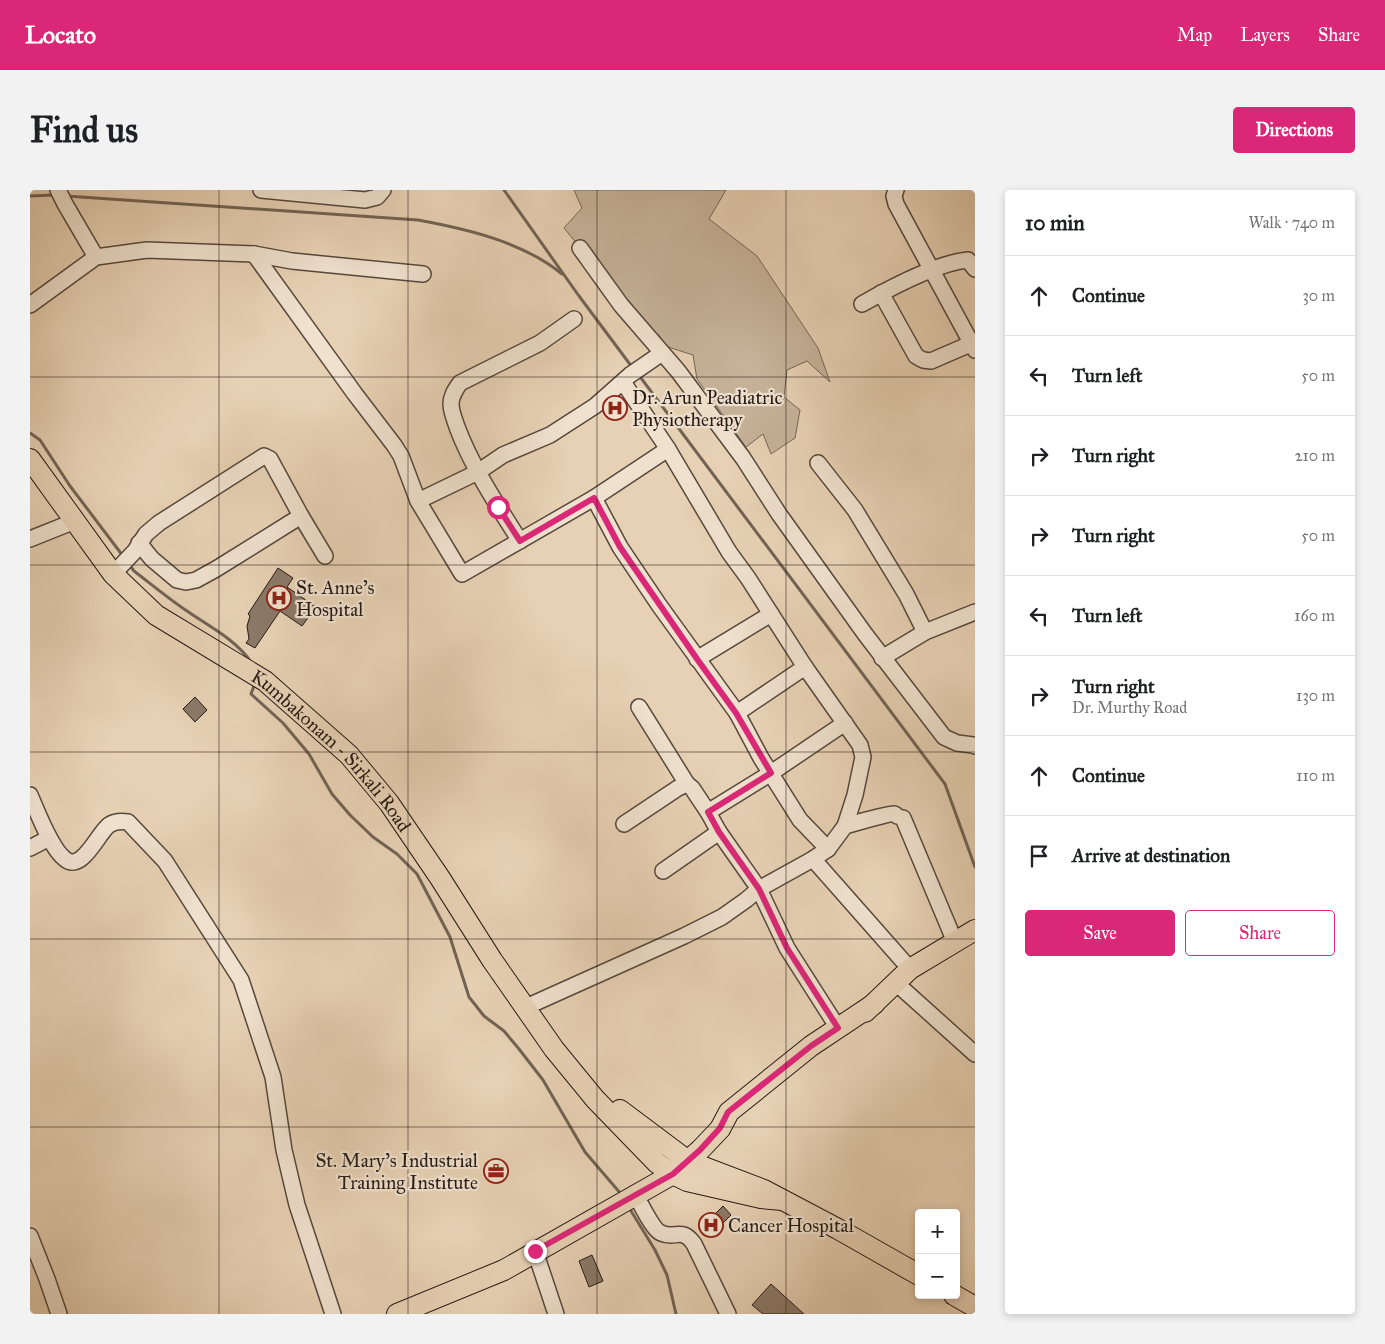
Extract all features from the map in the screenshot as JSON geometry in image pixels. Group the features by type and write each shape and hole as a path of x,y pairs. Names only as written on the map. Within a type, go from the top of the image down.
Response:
{"main road":[{"name":"Kumbakonam - Sirkali Road","path":"31,463 75,521 118,568 156,615 259,677 349,755 389,803 492,960 554,1050 595,1100 657,1163 680,1168 694,1183 761,1198 782,1200 915,1273"},
{"path":"720,1128 734,1122 840,1035 910,969 975,930"},
{"path":"405,1312 504,1270 535,1251 628,1201 680,1168 720,1128 728,1112 811,1046 874,1004"},
{"path":"960,1298 975,1307"}],"street":[{"path":"58,190 96,257"},
{"path":"261,190 365,200 377,197 383,190"},
{"path":"882,293 916,356 923,360 931,360 974,345 896,204 894,196 896,190"},
{"path":"580,248 621,305 662,352 743,458 778,514 882,658 944,737 957,743 975,746"},
{"path":"30,305 96,257 147,250 254,254 292,261 423,274"},
{"path":"254,254 394,445 401,456 418,501 462,574 594,498 668,449"},
{"path":"862,304 932,270 968,260 975,269"},
{"path":"520,541 478,472 461,438 451,404 454,393 460,383 540,343 574,319"},
{"path":"418,501 478,472 503,455 550,435 595,406 662,352"},
{"path":"526,1007 722,917 759,889 828,849 845,826 855,795 863,757 860,745 805,667 725,544 627,379"},
{"path":"118,568 158,523 264,456 270,459 325,556"},
{"path":"818,463 855,510 906,594 925,632"},
{"path":"594,498 620,547 736,713 800,820 828,849"},
{"path":"137,547 177,580 186,582 196,580 209,573 301,516"},
{"path":"30,539 75,521"},
{"path":"882,658 925,632 975,612"},
{"path":"697,659 771,614"},
{"path":"736,713 805,667"},
{"path":"639,707 687,784 692,788 719,832 759,889 787,948 838,1028"},
{"path":"708,812 771,773 845,723"},
{"path":"624,824 687,784"},
{"path":"30,795 49,838 65,860 74,862 82,859 108,826 118,821 128,822 165,861 241,980 273,1077 284,1150 297,1205 333,1314"},
{"path":"845,826 894,814 900,817 955,942"},
{"path":"663,871 719,832"},
{"path":"30,848 49,838"},
{"path":"813,859 910,969"},
{"path":"896,983 975,1054"},
{"path":"628,1201 662,1233 688,1235 728,1314"},
{"path":"30,1236 59,1314"},
{"path":"535,1251 556,1314"}],"shaded area":[{"path":"574,190 726,190 709,219 757,256 818,348 830,382 807,361 787,370 784,397 800,410 795,438 771,454 763,434 746,447 697,379 693,355 665,346 659,335 651,335 564,228 582,208"}],"building":[{"path":"617,399 622,408 607,416 604,411"},
{"path":"278,568 293,578 287,587 316,607 302,626 280,611 255,648 246,643 249,639 247,626 250,616 248,614"},
{"path":"195,697 207,710 195,722 183,709"},
{"path":"723,1206 731,1215 709,1237 701,1228"},
{"path":"592,1255 603,1281 589,1287 579,1261"},
{"path":"771,1284 804,1314 763,1314 752,1305"}],"waterway":[{"path":"504,190 632,367"},
{"path":"30,196 54,195"},
{"path":"66,196 418,220 494,238 530,253 562,274"},
{"path":"638,374 945,784 975,867"},
{"path":"30,433 40,440 70,486 123,556"},
{"path":"128,563 134,571 180,606 230,640 251,662"},
{"path":"255,683 251,694 283,723 309,754 332,794 373,837 397,854 417,874 450,937 469,997 484,1016 504,1031 543,1080 585,1152 621,1194"},
{"path":"628,1206 655,1250 667,1275 676,1314"}],"place":[{"name":"Dr. Arun Peadiatric Physiotherapy","path":"615,408"},
{"name":"St. Anne's Hospital","path":"279,598"},
{"name":"St. Mary's Industrial Training Institute","path":"496,1171"},
{"name":"Cancer Hospital","path":"711,1225"}],"route":[{"path":"498,507 520,541 594,498 620,547 736,713 771,773 708,812 719,832 759,889 787,948 838,1028 811,1046 728,1112 720,1128 700,1150 673,1174 535,1251"}]}
